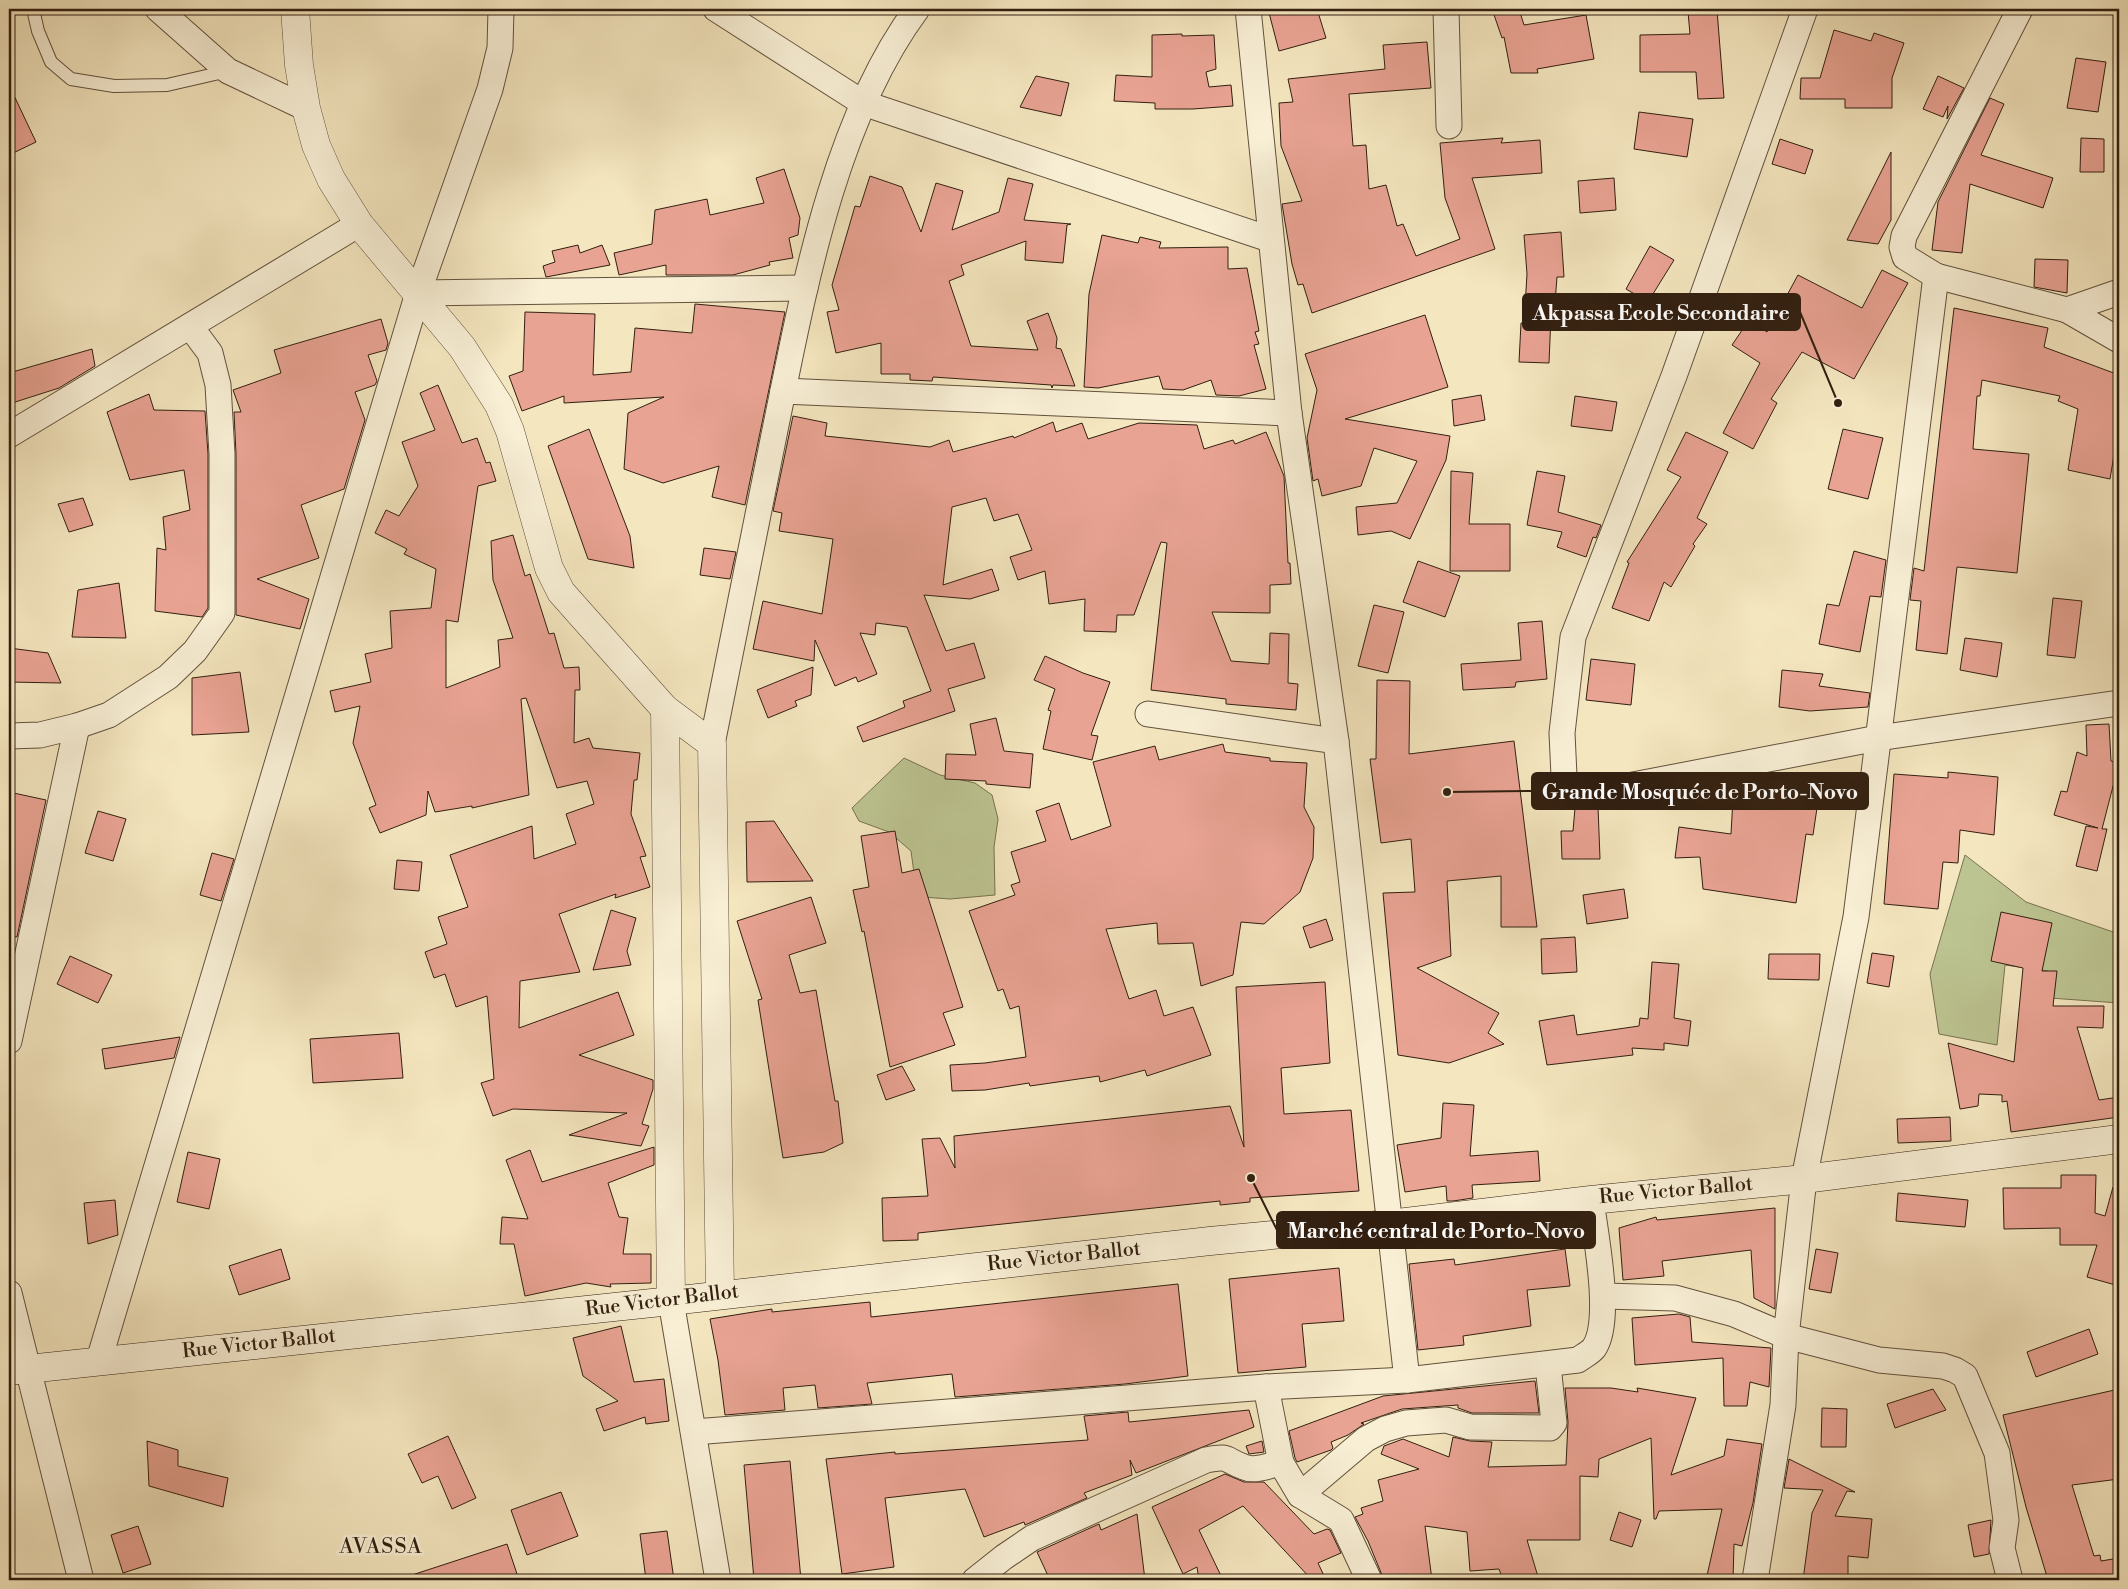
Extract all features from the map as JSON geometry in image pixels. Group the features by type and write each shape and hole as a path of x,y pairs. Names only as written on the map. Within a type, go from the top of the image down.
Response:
{"main road":[{"path":"295,9 299,65 306,108 316,145 331,179 359,224 462,347 499,405 510,432 549,568 562,592 665,709 712,744 720,1294"},
{"path":"665,709 671,1301"},
{"name":"Rue Victor Ballot","path":"19,1370 99,1360 671,1301 720,1294 1201,1242 1389,1224 1591,1200 1804,1179 2119,1139"}],"street":[{"path":"158,9 228,71 306,108"},
{"path":"99,1360 418,293 490,89 500,48 500,9"},
{"path":"716,9 863,103 1270,239"},
{"path":"712,744 783,391 806,288 830,197 863,103 899,34 918,9"},
{"path":"1248,9 1288,413 1336,741 1407,1380"},
{"path":"1446,9 1449,126"},
{"path":"1805,9 1674,376 1573,637 1562,733 1564,776 1570,791 1582,795 1878,738 2119,703"},
{"path":"2020,9 1904,236 1902,246 1904,256 1936,276 2067,310 2119,340"},
{"path":"9,435 359,224"},
{"path":"1755,1580 1783,1405 1786,1336 1804,1179 1856,917 1936,276"},
{"path":"418,293 806,288"},
{"path":"2067,310 2119,292"},
{"path":"9,736 40,734 77,726 109,715 168,677 195,651 222,613 222,454 218,385 210,353 190,326"},
{"path":"783,391 1288,413"},
{"path":"1148,714 1336,741"},
{"path":"9,1041 77,726"},
{"path":"694,1432 1266,1387 1407,1380 1578,1360 1593,1349 1599,1334 1603,1296 1591,1200"},
{"path":"9,1294 19,1370 80,1580"},
{"path":"1603,1296 1675,1298 1734,1314 1786,1336 1878,1360 1943,1366 1966,1376 1997,1453 2006,1520 2002,1548 2010,1580"},
{"path":"671,1301 718,1580"},
{"path":"1300,1495 1366,1439 1386,1429 1406,1423 1446,1420 1470,1427 1550,1428 1554,1423 1548,1365"},
{"path":"1266,1387 1280,1463 1300,1495 1341,1520 1369,1580"},
{"path":"974,1580 1032,1538 1206,1460 1224,1457 1245,1468 1256,1469 1280,1463"}],"lane":[{"path":"33,9 38,31 51,62 72,79 114,86 167,85 228,71"}],"green space":[{"path":"904,758 940,775 975,783 992,795 998,819 994,847 995,895 950,899 922,897 914,873 911,851 889,832 859,821 852,808"},
{"path":"1965,855 2026,902 2119,934 2119,1003 2050,998 2048,971 2005,965 1997,1045 1939,1034 1930,974"}],"building":[{"path":"1268,9 1317,9 1326,38 1279,51"},
{"path":"1492,9 1519,9 1524,25 1586,15 1594,59 1537,69 1538,73 1511,73 1504,37 1502,38"},
{"path":"1717,10 1724,98 1698,99 1696,72 1640,72 1640,35 1690,34 1688,12"},
{"path":"1834,30 1871,41 1874,33 1904,43 1892,78 1892,108 1845,108 1845,99 1800,99 1801,78 1820,78"},
{"path":"1182,34 1182,36 1214,35 1216,69 1206,72 1209,87 1231,85 1233,106 1155,109 1155,103 1114,101 1116,75 1152,77 1152,35"},
{"path":"1427,42 1431,88 1349,94 1353,146 1366,145 1369,189 1386,185 1397,226 1403,224 1416,256 1460,239 1445,198 1440,143 1503,138 1501,143 1540,140 1542,173 1472,178 1495,249 1312,313 1303,284 1298,285 1292,264 1282,204 1302,201 1281,146 1279,103 1293,102 1288,79 1385,69 1383,45"},
{"path":"2076,58 2106,62 2098,112 2067,108"},
{"path":"1036,76 1069,83 1061,116 1020,107"},
{"path":"1938,76 1964,88 1947,119 1948,106 1943,117 1923,109"},
{"path":"9,85 36,142 9,155"},
{"path":"1990,98 2004,104 1981,155 2053,178 2043,208 1970,184 1962,253 1932,250 1938,202"},
{"path":"1639,112 1693,119 1687,157 1634,149"},
{"path":"2081,138 2104,139 2104,172 2080,172"},
{"path":"1780,139 1813,150 1805,174 1772,164"},
{"path":"1891,152 1891,220 1878,244 1847,240"},
{"path":"784,169 800,218 798,235 789,238 793,258 769,262 770,265 733,275 666,275 666,265 619,275 614,253 652,244 655,210 707,199 710,215 764,203 756,178"},
{"path":"870,176 902,187 921,232 936,183 963,191 952,230 999,212 1008,178 1033,184 1024,220 1071,224 1067,225 1063,263 1025,260 1026,241 961,265 964,275 949,281 971,346 1038,350 1027,321 1048,313 1057,338 1056,348 1061,349 1075,386 1053,385 1052,388 1051,385 933,377 932,381 910,380 910,374 881,374 881,343 836,353 827,312 839,310 832,285 855,206 860,207"},
{"path":"1614,178 1616,210 1580,213 1578,181"},
{"path":"1561,232 1564,277 1557,277 1554,316 1551,315 1549,363 1519,362 1521,323 1524,323 1527,274 1524,235"},
{"path":"1102,235 1138,243 1140,237 1161,242 1159,248 1228,247 1228,269 1247,268 1259,331 1255,332 1259,344 1254,345 1266,389 1239,396 1216,395 1211,380 1183,390 1163,389 1159,376 1098,388 1084,387 1089,294"},
{"path":"578,245 580,253 602,245 610,265 546,277 543,266 555,262 552,251"},
{"path":"1650,246 1674,260 1648,302 1626,289"},
{"path":"2035,259 2068,260 2067,293 2034,287"},
{"path":"1882,270 1908,283 1854,379 1802,352 1771,399 1777,403 1753,449 1723,433 1760,363 1732,345 1749,320 1767,332 1798,275 1862,308"},
{"path":"695,304 785,312 745,505 712,497 719,466 663,483 624,469 628,413 664,397 564,403 564,396 522,411 509,376 523,371 525,312 595,314 593,375 631,372 635,328 692,333"},
{"path":"1954,308 2048,328 2044,347 2119,375 2119,437 2117,437 2110,479 2068,470 2078,409 2058,401 2060,396 1982,380 1980,396 1977,396 1973,449 2029,454 2017,573 1957,567 1947,654 1916,650 1921,601 1910,600 1914,568 1924,571"},
{"path":"1425,315 1448,387 1345,419 1450,436 1446,460 1410,539 1391,531 1358,535 1356,507 1397,503 1417,461 1374,448 1361,486 1322,496 1318,479 1313,481 1307,438 1317,390 1305,354"},
{"path":"381,319 388,343 386,350 368,355 377,381 375,385 355,392 365,420 344,489 301,505 319,558 257,579 309,599 300,629 236,615 236,454 234,412 241,412 233,390 281,373 274,350"},
{"path":"92,349 95,366 59,388 9,404 9,373"},
{"path":"438,385 462,443 477,438 486,463 490,462 496,481 478,486 458,622 446,620 446,688 500,667 498,640 513,638 493,580 491,541 513,535 525,576 530,574 549,634 554,633 564,668 579,667 580,690 575,690 574,743 589,738 593,748 640,753 637,780 634,780 631,814 646,856 640,857 650,887 615,898 616,894 559,914 580,972 520,981 519,1028 618,992 634,1035 579,1055 653,1080 653,1089 642,1124 649,1126 641,1146 569,1135 627,1113 513,1109 493,1116 481,1083 494,1079 487,996 456,1007 445,974 434,978 425,952 447,944 438,917 468,907 450,855 532,826 534,859 576,844 566,814 594,804 587,781 557,788 526,698 521,699 529,795 472,808 472,806 435,812 428,791 426,815 380,833 369,808 376,805 353,743 360,706 335,712 330,691 371,682 365,654 392,648 390,611 431,608 436,569 404,554 407,549 375,533 386,510 399,516 418,486 402,442 435,430 420,393"},
{"path":"149,394 154,410 205,411 208,454 208,608 202,617 155,611 157,548 166,550 163,517 190,510 184,470 130,480 107,412"},
{"path":"1481,395 1485,420 1454,426 1452,400"},
{"path":"1575,396 1617,402 1612,431 1571,426"},
{"path":"793,416 827,423 825,436 930,447 949,440 953,452 1013,436 1014,438 1053,422 1056,432 1082,423 1088,439 1139,423 1197,425 1204,449 1233,440 1235,444 1266,432 1284,476 1288,563 1290,563 1291,584 1270,585 1270,613 1212,612 1231,661 1269,664 1270,633 1289,634 1288,683 1298,684 1296,710 1226,704 1226,699 1151,690 1167,543 1161,542 1134,615 1117,615 1116,632 1084,631 1085,599 1049,604 1045,571 1018,580 1010,557 1032,550 1018,514 994,521 986,498 952,507 943,585 992,569 999,590 970,599 924,595 946,651 974,643 985,678 948,689 955,711 863,742 857,727 905,707 903,701 931,691 907,627 876,623 875,635 860,633 877,674 858,682 856,677 835,686 815,640 814,661 753,649 763,601 822,614 833,539 779,531 782,513 773,511"},
{"path":"589,429 630,536 634,568 588,559 548,446"},
{"path":"1843,429 1883,438 1868,499 1828,489"},
{"path":"1686,432 1728,452 1697,518 1707,524 1693,544 1695,546 1671,587 1664,582 1649,621 1612,608 1629,563 1627,562 1681,477 1667,470"},
{"path":"1451,471 1473,473 1469,524 1510,524 1510,571 1450,571"},
{"path":"1537,471 1565,476 1558,512 1601,525 1596,538 1593,537 1586,557 1557,547 1562,532 1527,525"},
{"path":"83,498 93,525 69,532 58,504"},
{"path":"704,548 736,552 730,579 700,575"},
{"path":"1854,551 1886,560 1881,597 1870,596 1860,652 1819,644 1827,604 1839,606"},
{"path":"1418,561 1460,576 1445,617 1403,602"},
{"path":"119,583 126,638 72,637 78,590"},
{"path":"2053,598 2082,601 2075,658 2047,655"},
{"path":"1374,605 1404,612 1388,673 1358,666"},
{"path":"1542,621 1547,679 1516,682 1515,687 1463,690 1461,664 1521,660 1518,623"},
{"path":"1965,638 2002,643 1997,677 1960,670"},
{"path":"9,648 48,653 61,683 9,682"},
{"path":"1045,656 1083,673 1110,682 1091,735 1098,736 1092,760 1043,749 1051,711 1048,710 1055,689 1034,680"},
{"path":"1591,659 1635,664 1631,705 1586,700"},
{"path":"813,667 811,695 795,701 797,706 768,718 757,690"},
{"path":"1782,670 1823,674 1819,686 1870,693 1868,707 1810,711 1779,707"},
{"path":"240,672 249,732 192,735 192,678"},
{"path":"1377,680 1410,681 1409,754 1514,741 1537,927 1501,927 1501,876 1447,881 1451,956 1417,968 1499,1013 1488,1033 1504,1044 1449,1063 1398,1055 1383,893 1415,892 1411,839 1381,843 1370,759 1376,759"},
{"path":"996,718 1004,751 1033,754 1030,788 986,784 986,781 945,779 946,754 976,755 970,724"},
{"path":"2109,724 2111,761 2119,763 2102,829 2107,829 2097,871 2076,866 2086,826 2098,828 2054,815 2061,791 2067,792 2077,752 2087,756 2086,725"},
{"path":"1223,744 1225,752 1270,758 1270,761 1307,763 1304,807 1314,827 1313,858 1300,892 1264,924 1241,922 1233,975 1201,986 1193,943 1158,944 1157,923 1106,929 1129,999 1156,990 1164,1016 1193,1007 1211,1055 1147,1076 1145,1070 1100,1082 1099,1076 1030,1086 1029,1083 985,1090 952,1091 950,1065 985,1063 1026,1057 1019,1006 1010,1009 1003,989 998,991 969,911 1015,895 1011,885 1020,882 1011,852 1046,841 1036,811 1059,803 1071,840 1111,826 1093,762 1155,746 1159,760"},
{"path":"1948,772 1998,777 1994,835 1960,830 1958,863 1943,862 1938,909 1884,904 1894,774 1948,778"},
{"path":"1822,774 1813,835 1806,834 1796,903 1703,889 1700,857 1675,858 1679,827 1731,834 1734,780 1756,776 1755,795 1797,801 1800,780"},
{"path":"9,792 46,800 17,937 9,936"},
{"path":"1598,806 1600,859 1562,859 1561,831 1573,831 1575,808"},
{"path":"98,811 126,819 113,861 85,853"},
{"path":"774,821 813,881 747,882 746,822"},
{"path":"895,831 902,873 919,869 963,1007 943,1013 955,1045 890,1067 864,931 862,932 853,890 869,887 861,836"},
{"path":"212,853 234,859 221,901 200,895"},
{"path":"397,860 422,862 419,891 394,889"},
{"path":"1624,889 1628,918 1587,924 1583,895"},
{"path":"811,897 826,943 789,955 800,993 816,990 835,1101 838,1101 843,1143 824,1152 783,1158 758,1000 762,999 737,921"},
{"path":"611,910 636,918 627,951 631,965 593,970"},
{"path":"2001,912 2052,923 2042,971 2057,971 2053,1006 2104,1006 2103,1028 2077,1027 2099,1100 2119,1097 2119,1117 2011,1132 2007,1101 2002,1102 2002,1095 1979,1094 1978,1106 1960,1109 1948,1043 2014,1062 2023,968 1991,961"},
{"path":"1326,919 1333,940 1310,948 1303,927"},
{"path":"1575,937 1577,972 1542,974 1541,939"},
{"path":"1872,953 1894,956 1889,987 1867,983"},
{"path":"1769,954 1820,954 1819,980 1768,979"},
{"path":"70,956 112,975 98,1003 57,984"},
{"path":"1652,962 1679,964 1674,1018 1691,1021 1688,1046 1664,1043 1664,1050 1632,1048 1633,1055 1547,1065 1539,1021 1574,1015 1577,1035 1639,1026 1640,1018 1648,1019"},
{"path":"1325,982 1330,1063 1281,1068 1284,1114 1351,1110 1359,1191 1250,1198 1250,1202 1220,1205 1220,1201 918,1233 918,1240 883,1241 882,1198 928,1196 922,1139 940,1138 955,1168 954,1136 1230,1106 1244,1147 1236,987"},
{"path":"399,1033 403,1078 313,1083 310,1039"},
{"path":"180,1037 174,1058 105,1069 102,1049"},
{"path":"902,1066 915,1090 886,1100 877,1075"},
{"path":"1443,1103 1474,1105 1470,1156 1538,1151 1540,1181 1472,1185 1473,1198 1453,1201 1447,1201 1446,1186 1405,1192 1397,1145 1441,1138"},
{"path":"1950,1117 1951,1141 1898,1143 1897,1119"},
{"path":"654,1147 654,1165 608,1183 619,1217 628,1218 623,1254 651,1254 651,1283 610,1284 611,1287 586,1283 525,1296 514,1244 500,1244 502,1217 528,1219 506,1160 530,1150 542,1182"},
{"path":"188,1152 220,1159 209,1209 177,1202"},
{"path":"2061,1175 2096,1175 2095,1213 2105,1216 2113,1187 2119,1188 2119,1286 2087,1277 2097,1245 2060,1245 2060,1228 2004,1229 2003,1188 2061,1188"},
{"path":"1898,1193 1968,1200 1965,1227 1896,1221"},
{"path":"115,1200 118,1235 88,1244 84,1203"},
{"path":"1775,1208 1775,1309 1754,1298 1751,1250 1662,1261 1664,1276 1623,1280 1619,1228 1656,1217 1657,1220"},
{"path":"281,1249 290,1279 239,1295 229,1266"},
{"path":"1565,1249 1570,1286 1527,1290 1531,1326 1463,1336 1464,1345 1418,1350 1409,1264 1454,1259 1455,1265"},
{"path":"1816,1249 1838,1253 1831,1293 1809,1289"},
{"path":"1339,1268 1344,1321 1302,1324 1306,1367 1238,1373 1229,1279"},
{"path":"1178,1284 1188,1376 1125,1384 955,1397 952,1374 867,1383 872,1404 818,1408 815,1385 783,1388 785,1410 725,1415 718,1360 710,1319 772,1309 772,1312 870,1302 871,1317"},
{"path":"1679,1314 1690,1317 1692,1342 1771,1348 1769,1387 1750,1382 1747,1406 1724,1406 1723,1358 1635,1365 1632,1318"},
{"path":"621,1326 634,1382 664,1379 669,1421 646,1424 645,1417 604,1431 596,1409 618,1401 583,1376 573,1338"},
{"path":"2089,1329 2098,1354 2036,1377 2027,1352"},
{"path":"1535,1381 1539,1413 1472,1413 1458,1408 1458,1405 1402,1409 1361,1423 1364,1424 1348,1435 1331,1442 1333,1448 1331,1450 1297,1462 1295,1458 1289,1431 1383,1396"},
{"path":"1565,1388 1611,1388 1638,1392 1637,1388 1696,1398 1671,1475 1724,1456 1727,1439 1762,1444 1753,1503 1742,1546 1734,1544 1733,1580 1706,1580 1722,1509 1659,1511 1656,1519 1654,1519 1651,1438 1599,1459 1598,1477 1580,1476 1580,1540 1527,1540 1539,1580 1503,1580 1499,1569 1470,1571 1467,1532 1425,1526 1432,1580 1384,1580 1368,1541 1355,1517 1363,1514 1361,1508 1383,1501 1378,1480 1419,1469 1381,1454 1384,1446 1403,1439 1449,1457 1453,1437 1470,1441 1492,1442 1488,1467 1566,1465 1568,1422"},
{"path":"1933,1389 1946,1410 1895,1428 1887,1404"},
{"path":"2119,1389 2119,1479 2072,1485 2094,1556 2100,1555 2101,1561 2119,1558 2119,1580 2048,1580 2026,1507 2003,1415"},
{"path":"1822,1408 1847,1409 1846,1447 1821,1447"},
{"path":"1249,1410 1254,1427 1136,1473 1130,1460 1132,1475 1084,1493 1087,1498 1025,1525 1024,1522 984,1537 965,1489 885,1498 894,1567 842,1574 826,1459 895,1452 895,1454 1088,1440 1084,1416 1128,1412 1129,1422"},
{"path":"448,1436 476,1498 452,1509 438,1476 422,1483 408,1454"},
{"path":"147,1441 178,1450 178,1466 228,1478 223,1507 149,1486"},
{"path":"1262,1441 1264,1452 1249,1454 1246,1446"},
{"path":"1789,1459 1855,1492 1847,1491 1835,1516 1872,1519 1868,1558 1848,1556 1848,1580 1803,1580 1812,1513 1823,1490 1784,1488"},
{"path":"790,1461 801,1580 754,1580 744,1465"},
{"path":"1225,1474 1244,1482 1264,1482 1314,1534 1327,1529 1330,1530 1341,1553 1318,1563 1326,1580 1312,1580 1243,1506 1199,1530 1223,1580 1199,1580 1197,1567 1183,1574 1152,1507"},
{"path":"561,1492 578,1536 527,1555 511,1510"},
{"path":"1619,1512 1641,1520 1632,1547 1610,1540"},
{"path":"1137,1514 1145,1580 1050,1580 1037,1552 1099,1524 1101,1530"},
{"path":"1991,1520 1989,1554 1974,1557 1968,1525"},
{"path":"138,1526 151,1564 123,1573 111,1535"},
{"path":"667,1531 674,1580 646,1580 640,1534"},
{"path":"507,1544 519,1580 409,1580 409,1576"}],"place":[{"name":"Akpassa Ecole Secondaire","path":"1838,403"},
{"name":"Grande Mosquée de Porto-Novo","path":"1447,792"},
{"name":"Marché central de Porto-Novo","path":"1251,1178"}],"district":[{"name":"AVASSA","path":"381,1547"}]}
